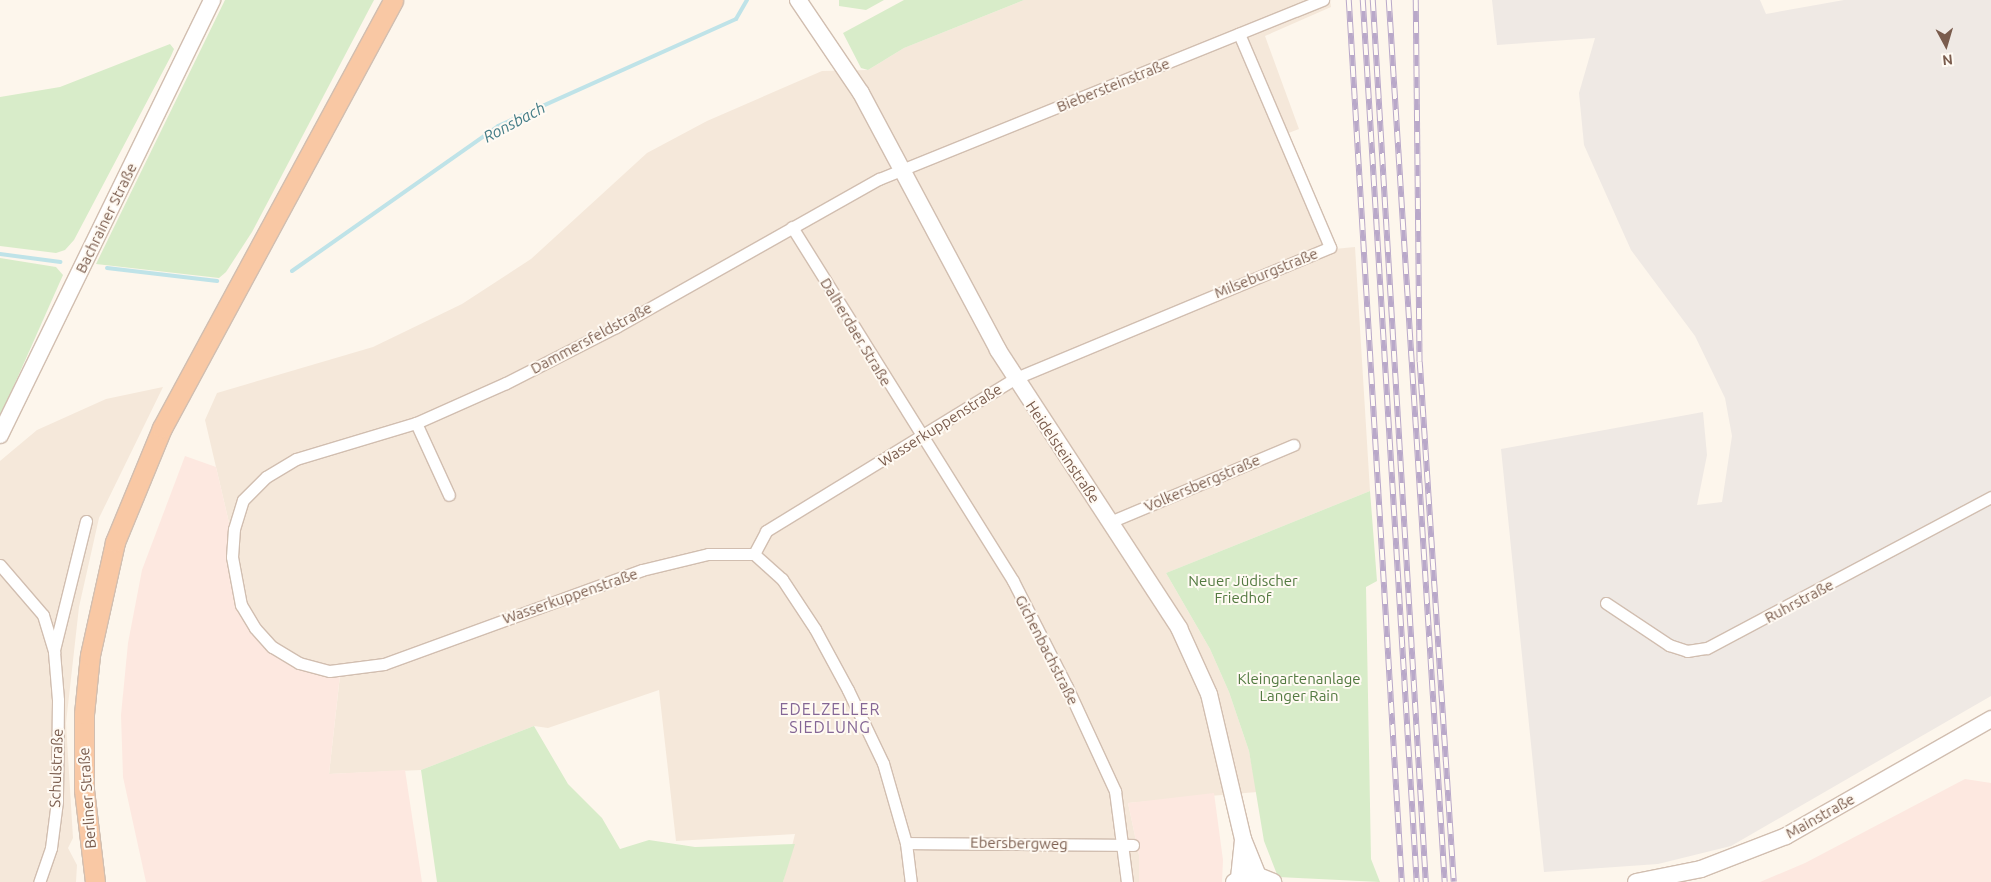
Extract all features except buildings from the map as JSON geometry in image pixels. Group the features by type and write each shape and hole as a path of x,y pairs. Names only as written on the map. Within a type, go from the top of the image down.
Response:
{"highway":[{"name":"Berliner Straße","path":"96,882 84,790 84,714 103,583 144,464 393,0"}],"main road":[{"name":"Bachrainer Straße","path":"0,435 212,0"},
{"name":"Heidelsteinstraße","path":"798,0 850,76 1016,378 1179,628 1209,694 1243,839 1257,873"},
{"name":"Mainstraße","path":"1636,882 1710,866 1786,836 1991,719"},
{"name":"Heidelsteinstraße","path":"1237,880 1243,839"},
{"path":"1237,880 1257,873 1273,882"}],"street":[{"name":"Biebersteinstraße","path":"903,171 1324,0"},
{"name":"Milseburgstraße","path":"1016,378 1330,247 1239,34"},
{"name":"Dammersfeldstraße","path":"266,476 296,459 416,423 616,327 792,227 879,180 903,171"},
{"name":"Dalherdaer Straße","path":"792,227 920,437"},
{"name":"Wasserkuppenstraße","path":"266,476 243,500 234,529 234,582 241,605 272,647 299,663 329,670 384,664 642,570 708,554 754,554 766,532 1016,378"},
{"path":"416,423 449,496"},
{"name":"Gichenbachstraße","path":"920,437 950,478 1013,581 1067,687 1115,791 1129,844 1127,882"},
{"name":"Volkersbergstraße","path":"1110,522 1293,445"},
{"name":"Ruhrstraße","path":"1606,603 1669,645 1687,651 1707,648 1991,497"},
{"name":"Schulstraße","path":"54,652 86,521"},
{"path":"754,554 782,579 815,629 848,690 883,763 906,843 911,882"},
{"name":"Schulstraße","path":"0,565 43,615 54,652 58,700 57,801 50,848 39,882"},
{"name":"Ebersbergweg","path":"906,843 1129,844"}],"shaded area":[{"path":"1024,0 1330,0 1331,7 1265,36 1299,129 1286,134 1334,249 1355,247 1370,491 1166,573 1210,649 1229,692 1249,751 1257,792 1128,803 1139,855 1139,882 783,882 795,834 676,841 659,690 548,728 534,726 421,770 329,774 341,667 308,662 272,641 248,604 205,420 217,393 373,347 462,304 531,259 647,153 707,121 822,71 868,70 904,48"},
{"path":"1492,0 1760,0 1766,14 1844,0 1991,0 1991,696 1731,846 1658,864 1544,872 1501,449 1703,412 1707,455 1697,505 1722,502 1732,436 1725,398 1695,336 1631,250 1584,145 1579,93 1595,38 1497,45"},
{"path":"163,387 99,518 79,607 66,723 73,838 68,848 77,865 76,882 0,882 0,461 37,430 106,399"},
{"path":"185,456 216,467 248,604 272,641 308,662 341,666 329,774 405,770 422,882 146,882 123,777 121,715 128,643 142,570"},
{"path":"1965,779 1991,783 1991,882 1760,882 1805,863"},
{"path":"1214,793 1223,860 1222,882 1139,882 1139,855 1128,803"}],"green space":[{"path":"225,0 374,0 252,232 226,272 219,278 96,264"},
{"path":"839,0 884,0 866,10 839,6"},
{"path":"904,0 1024,0 904,48 868,70 861,68 843,33"},
{"path":"170,44 174,49 171,56 74,240 65,250 56,253 0,246 0,97 60,87"},
{"path":"0,258 56,267 63,275 0,417"},
{"name":"Kleingartenanlage Langer Rain","path":"1370,491 1377,581 1366,587 1371,859 1380,882 1278,877 1264,841 1249,751 1229,692 1210,649 1166,573"},
{"path":"534,726 568,784 602,818 620,849 649,840 695,847 795,844 783,882 437,882 421,770"}],"waterway":[{"name":"Ronsbach","path":"292,271 498,126 736,19 747,0"},
{"name":"Ronsbach","path":"0,254 60,262"},
{"name":"Ronsbach","path":"107,268 217,281"}],"railway":[{"path":"1349,0 1402,882"},
{"path":"1363,0 1417,882"},
{"path":"1373,0 1426,882"},
{"path":"1389,0 1445,882"},
{"path":"1416,0 1420,362 1454,882"}],"district":[{"name":"EDELZELLER SIEDLUNG","path":"830,718"}],"park label":[{"name":"Neuer Jüdischer Friedhof","path":"1243,588"}]}
